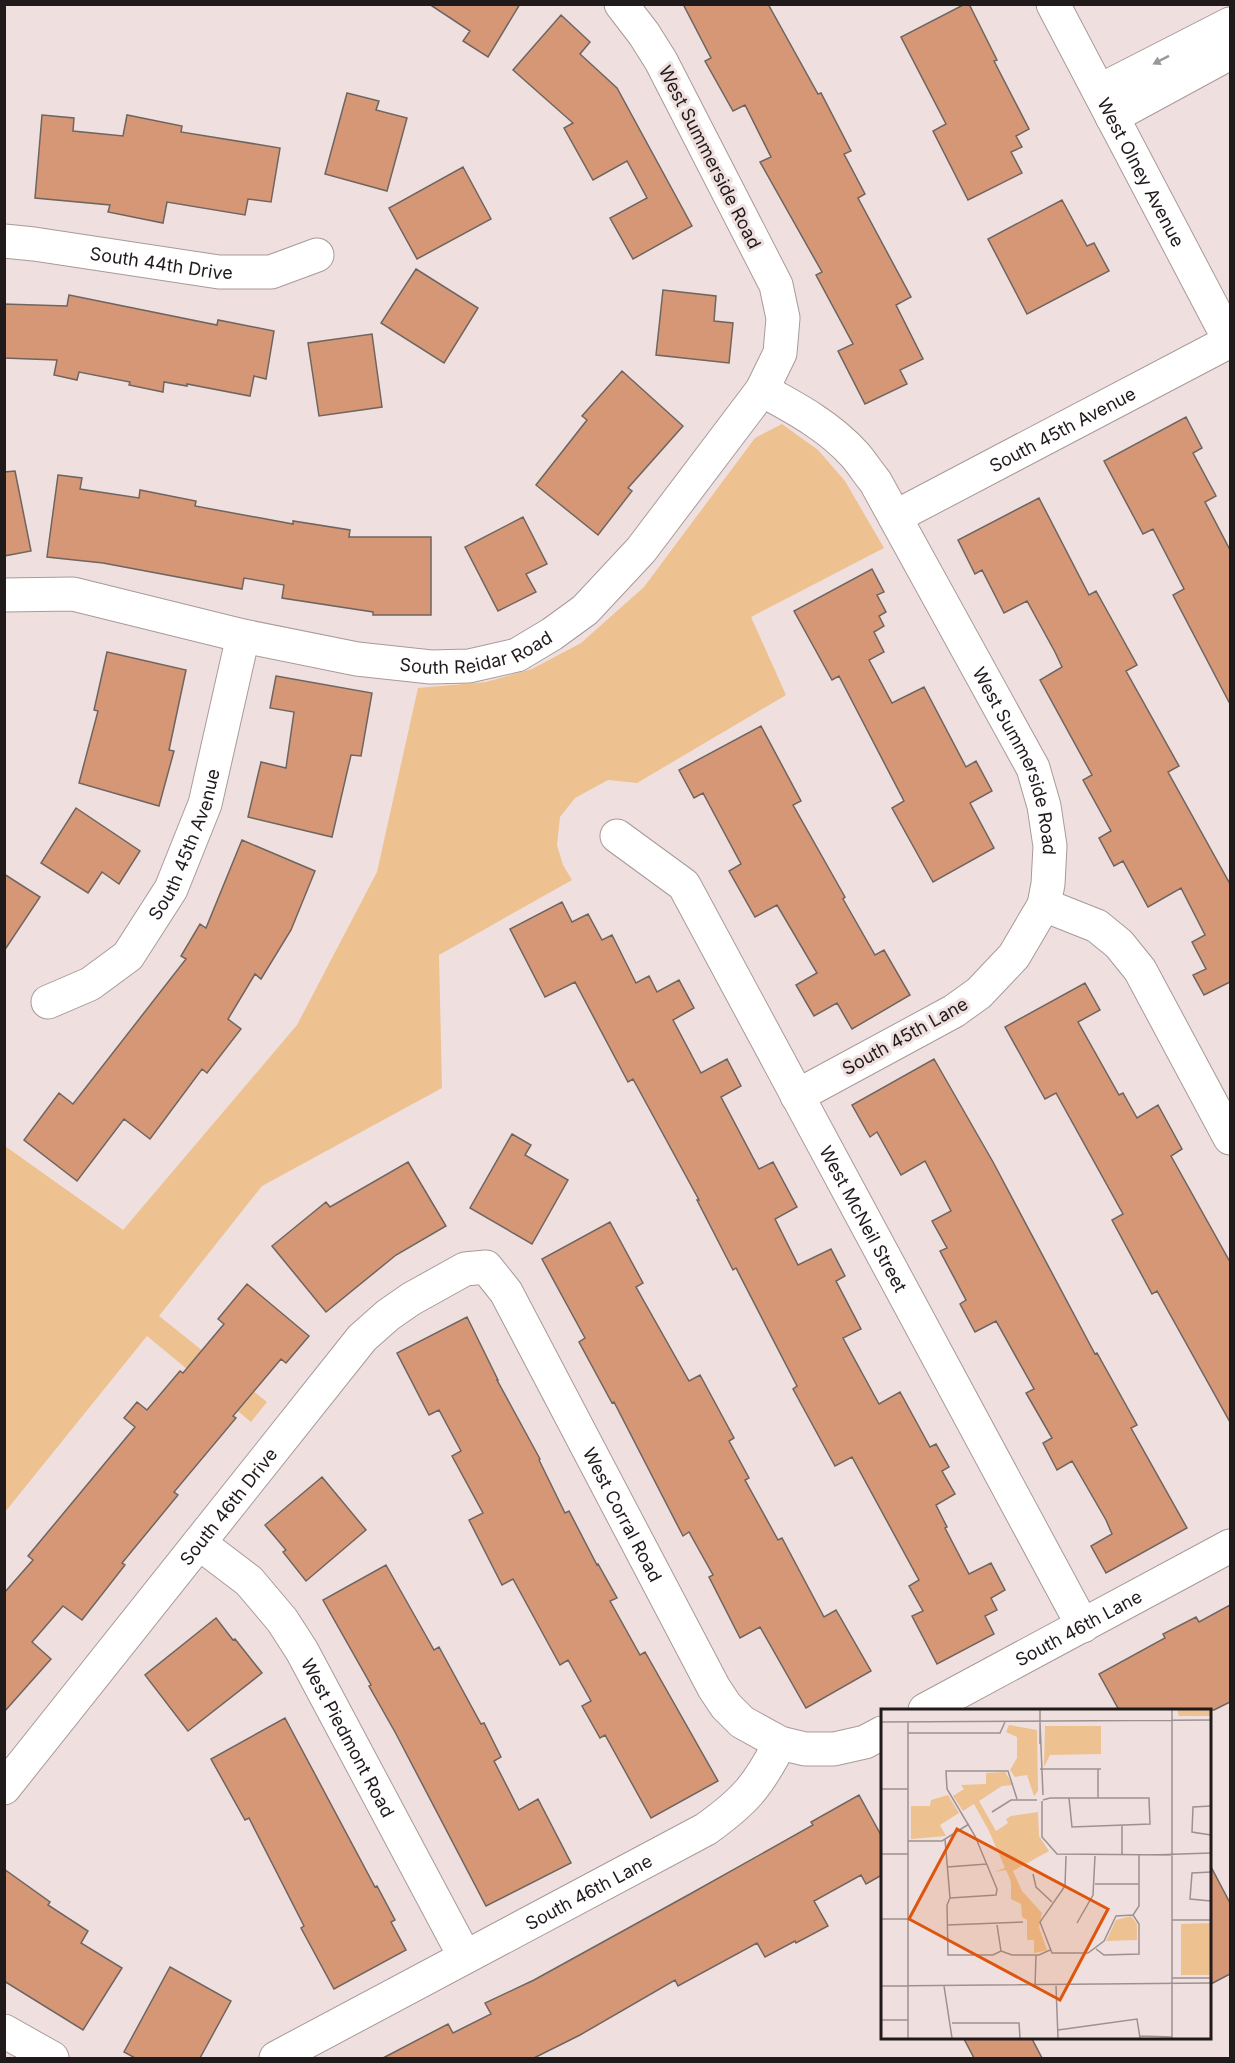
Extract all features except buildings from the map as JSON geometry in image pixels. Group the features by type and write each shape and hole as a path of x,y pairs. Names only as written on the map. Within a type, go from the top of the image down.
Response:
{"street":[{"name":"West Summerside Road","path":"621,4 661,61 776,285 783,318"},
{"name":"West Olney Avenue","path":"1053,4 1230,341"},
{"path":"1106,104 1196,57 1230,24"},
{"path":"1196,57 1230,53"},
{"name":"South 44th Drive","path":"4,241 219,272 271,272 317,255"},
{"name":"South Reidar Road","path":"4,595 73,594 243,636 357,659 431,668 469,666 517,655 552,634 585,610 641,550 762,390 780,352 783,318"},
{"name":"South 45th Avenue","path":"895,518 1230,341"},
{"name":"West Summerside Road","path":"762,390 805,414 830,432 854,454 874,481 1033,768 1044,806 1050,846 1048,884 1044,905"},
{"name":"South 45th Avenue","path":"48,1002 90,984 128,956 171,889 204,804 243,636"},
{"name":"West McNeil Street","path":"617,836 684,885 1083,1626"},
{"path":"1044,905 1097,926 1119,944 1140,970 1230,1138"},
{"name":"South 45th Lane","path":"797,1096 954,1011 979,993 1014,956 1044,905"},
{"name":"South 46th Drive","path":"4,1788 362,1338 388,1315 411,1299 465,1269 486,1267"},
{"name":"West Corral Road","path":"486,1267 506,1292 714,1688 726,1706 742,1722 780,1743"},
{"name":"West Piedmont Road","path":"199,1543 249,1581 282,1620 308,1662 465,1957"},
{"name":"South 46th Lane","path":"927,1709 1230,1546"},
{"path":"780,1743 805,1749 834,1749 866,1742 881,1734"},
{"name":"South 46th Lane","path":"276,2058 706,1829 747,1796 780,1743"},
{"path":"4,2031 51,2058"}],"shaded area":[{"path":"782,424 818,450 845,481 884,548 751,617 786,695 637,783 608,780 575,798 560,817 557,845 563,865 572,880 439,955 442,1088 262,1186 159,1316 267,1402 251,1422 147,1336 5,1512 5,1146 123,1230 297,1025 377,872 418,688 486,682 532,669 581,643 644,587 755,438"}]}
